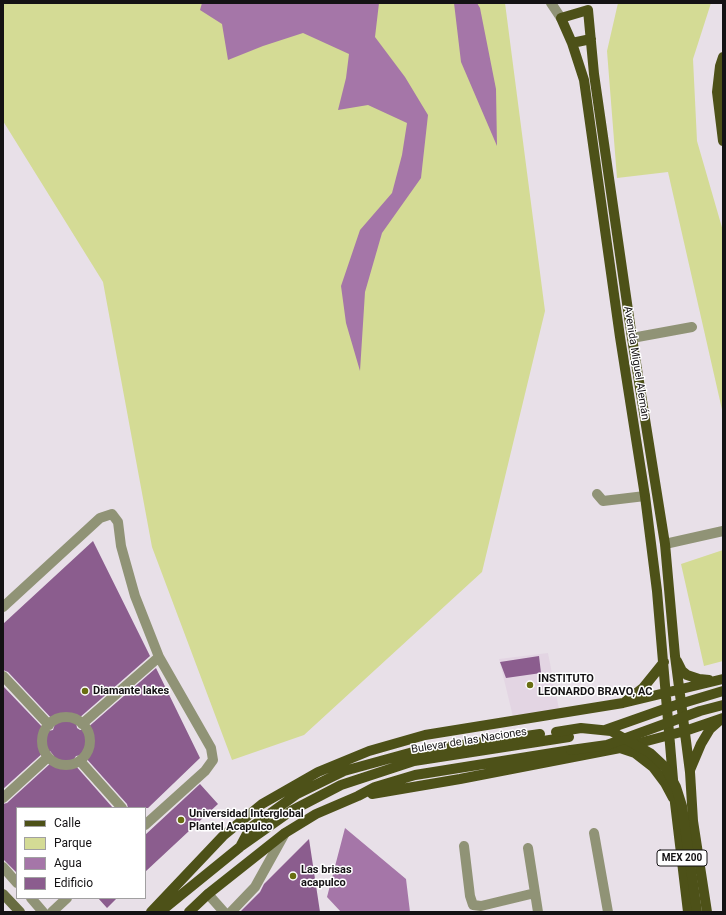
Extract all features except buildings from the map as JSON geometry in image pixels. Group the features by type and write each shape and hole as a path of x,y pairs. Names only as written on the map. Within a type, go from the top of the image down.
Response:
{"main road":[{"path":"561,18 589,7"},
{"name":"Avenida Miguel Alemán","path":"589,7 594,74 632,338 665,544 675,656 685,731"},
{"name":"Avenida Miguel Alemán","path":"561,18 572,43 584,80 620,337 645,496 657,591 670,735"},
{"path":"572,43 591,39"},
{"path":"723,57 720,66 717,92 723,141"},
{"path":"675,656 682,671 687,675 699,679 720,680"},
{"path":"622,703 643,688 664,662"},
{"path":"151,912 223,836 262,804 318,772 369,751 425,736 622,703 720,680"},
{"name":"Bulevar de las Naciones","path":"160,912 240,847 291,811 341,785 414,761 602,731 673,706 723,692"},
{"path":"189,912 208,894 285,833 316,814 375,787 415,775 607,744 723,705"},
{"path":"358,796 460,779 620,748 685,731 723,718"},
{"path":"690,772 710,729 723,718"},
{"path":"240,847 250,828 297,794 344,771 413,752 581,728 611,731 650,753 665,766 676,787 682,806 697,912"},
{"name":"MEX 200","path":"685,731 690,772 693,821 707,912"},
{"name":"MEX 200","path":"670,735 688,912"},
{"path":"620,748 635,753 653,766 665,783 676,803"},
{"path":"3,894 20,912"}],"street":[{"name":"Avenida Miguel Alemán","path":"551,3 561,18"},
{"path":"632,338 692,327"},
{"path":"597,494 604,501 645,496"},
{"path":"3,607 100,518 112,514 118,522 121,546 135,596 159,658 211,748 213,760 205,771 146,824"},
{"path":"665,544 723,531"},
{"path":"82,724 159,658"},
{"path":"3,676 49,725"},
{"path":"65,717 77,720 82,724 88,732 90,743 87,753 80,761 66,765 53,761 48,757 43,746 43,735 49,725 54,721 65,717"},
{"path":"3,798 48,757"},
{"path":"80,761 121,807"},
{"path":"594,832 608,912"},
{"path":"231,912 255,887 285,833"},
{"path":"464,846 470,896 473,905 481,906 535,893"},
{"path":"528,848 538,912"},
{"path":"3,867 16,882"},
{"path":"208,894 224,912"},
{"path":"32,899 43,912"},
{"path":"52,912 66,899"}],"shaded area":[{"name":"INSTITUTO LEONARDO BRAVO, AC","path":"548,653 559,709 514,721 499,659"}],"green space":[{"path":"3,3 505,3 545,311 482,572 304,735 232,760 152,547 103,282 3,121"},
{"path":"618,3 711,3 693,59 697,141 723,231 723,414 668,172 617,178 607,51"},
{"path":"723,550 723,661 704,666 681,564"}],"water":[{"path":"202,3 379,3 375,37 405,77 428,115 421,178 382,233 365,292 360,371 346,323 341,286 360,230 392,193 402,155 407,123 368,105 338,110 346,78 349,54 303,33 263,46 228,60 222,24 200,10"},
{"path":"454,3 477,3 480,8 496,89 497,146 461,62"},
{"path":"345,828 406,879 410,912 341,912 327,897"}],"place":[{"name":"INSTITUTO LEONARDO BRAVO, AC","path":"530,685"},
{"name":"Diamante lakes","path":"85,691"},
{"name":"Universidad Interglobal Plantel Acapulco","path":"181,820"},
{"name":"Las brisas acapulco","path":"293,876"}]}
